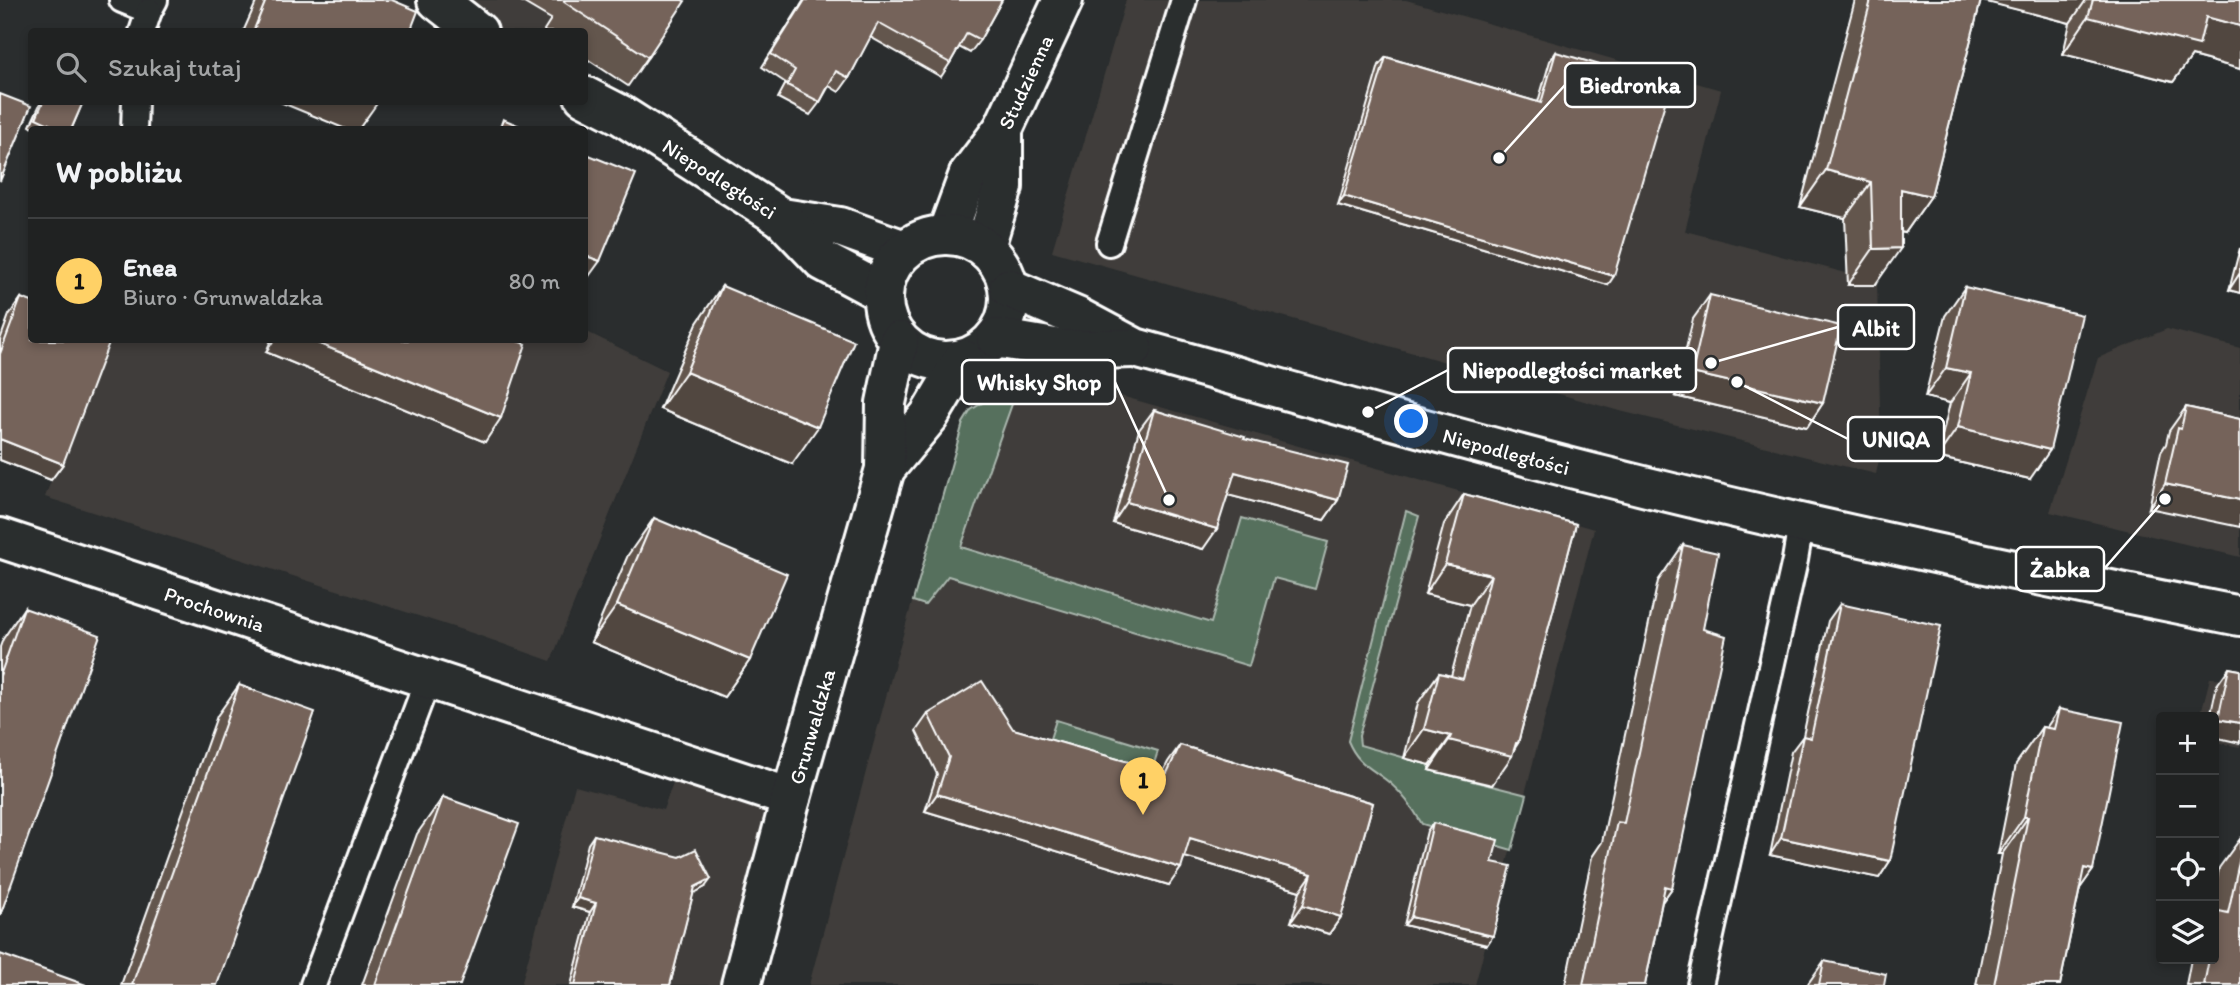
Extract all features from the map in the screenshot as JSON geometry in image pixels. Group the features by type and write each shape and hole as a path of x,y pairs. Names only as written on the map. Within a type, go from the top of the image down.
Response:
{"street":[{"path":"437,0 473,28"},
{"name":"Studzienna","path":"985,247 1003,187 1003,129 1063,0"},
{"name":"Niepodległości","path":"588,98 621,115 782,218 840,227 904,250"},
{"path":"947,234 969,174 1003,129"},
{"path":"782,218 823,261 883,293"},
{"path":"947,234 967,238 985,247 999,262 1009,288 1010,305 996,338 985,349 963,359 929,359 913,352 888,325 883,293 889,270 904,250 927,237 947,234"},
{"name":"Niepodległości","path":"1009,288 1077,317 1135,348 1602,476 1801,524 2240,616"},
{"name":"Niepodległości","path":"996,338 1066,349 1135,348"},
{"name":"Grunwaldzka","path":"741,985 791,798 886,469 886,403 900,341"},
{"name":"Grunwaldzka","path":"886,469 929,416 963,359"},
{"name":"Prochownia","path":"0,538 791,798"}],"lane":[{"path":"122,0 149,14"},
{"path":"1109,243 1184,0"},
{"path":"134,126 135,105"},
{"path":"1700,985 1801,524"},
{"path":"313,985 428,679"}],"shaded area":[{"path":"437,0 563,0 546,28 474,28"},
{"path":"1126,0 1406,0 1721,90 1685,231 1877,281 1881,450 1876,474 1616,410 1052,251"},
{"path":"2167,329 2240,348 2240,557 2050,512 2098,358"},
{"path":"588,332 667,371 551,661 475,634 45,497 104,343 588,343"},
{"path":"1032,371 1594,529 1475,985 809,985 895,663 963,423 971,410"},
{"path":"2210,678 2240,679 2240,747 2219,743 2219,712 2201,712"},
{"path":"681,761 791,798 741,985 521,985 575,786 663,810"}],"green space":[{"path":"1032,371 1016,393 961,547 1211,623 1242,518 1328,542 1315,589 1274,578 1249,666 948,576 925,605 913,601 963,423 971,410"},
{"path":"1406,511 1419,516 1359,736 1360,745 1430,765 1429,770 1527,795 1512,850 1422,824 1400,793 1361,761 1348,741"},
{"path":"1056,720 1158,751 1150,776 1048,745"}],"building":[{"path":"266,0 392,0 418,11 412,28 255,28"},
{"path":"805,0 1002,0 980,40 967,33 950,63 878,23 849,78 836,71 820,102 787,85 795,70 771,54"},
{"path":"1871,0 1981,0 1931,196 1901,189 1901,248 1873,249 1871,182 1826,170"},
{"path":"2093,0 2240,0 2240,26 2206,17 2199,45 2088,17"},
{"path":"685,1 648,57 564,2"},
{"path":"1556,52 1670,86 1614,276 1344,196 1386,57 1541,103"},
{"path":"0,94 31,106 0,181"},
{"path":"42,105 82,105 73,126 53,126 36,118"},
{"path":"503,119 520,126 500,126"},
{"path":"588,155 636,174 600,261 588,256"},
{"path":"722,286 854,341 818,427 686,372"},
{"path":"1965,287 2082,315 2050,450 1958,427 1971,373 1946,368"},
{"path":"1710,295 1841,326 1823,403 1692,373"},
{"path":"21,298 28,301 28,343 109,343 63,464 0,439 0,354"},
{"path":"317,343 526,344 501,418"},
{"path":"2186,407 2240,419 2240,500 2165,484 2178,428 2181,429"},
{"path":"1154,410 1245,437 1244,439 1348,465 1338,500 1235,472 1217,529 1127,502"},
{"path":"1464,494 1576,524 1518,743 1512,756 1449,740 1451,736 1424,729 1439,673 1463,679 1491,575 1445,564"},
{"path":"654,518 787,574 750,660 617,605"},
{"path":"1683,545 1718,553 1703,629 1726,636 1672,888 1665,886 1645,985 1583,985 1617,822 1624,823"},
{"path":"1840,604 1941,626 1890,861 1781,838 1803,736 1811,738"},
{"path":"24,608 100,635 0,916 0,676"},
{"path":"2229,668 2240,670 2240,723 2219,719"},
{"path":"982,681 1013,729 1167,773 1180,745 1373,803 1341,917 1303,905 1312,874 1190,838 1181,868 937,794 949,757 928,714"},
{"path":"239,685 315,712 217,985 132,985"},
{"path":"2059,709 2123,722 2093,870 2084,868 2060,985 1994,985 2028,817 2024,817 2042,727 2054,729"},
{"path":"443,797 519,824 460,985 375,985"},
{"path":"1433,823 1498,840 1492,862 1511,866 1493,936 1411,917"},
{"path":"594,835 680,857 696,849 711,879 695,887 670,985 575,985 596,903 578,898"},
{"path":"2240,857 2240,985 2204,985 2208,964 2219,964 2219,911 2228,913"},
{"path":"0,954 86,985 0,985"},
{"path":"1824,961 1886,974 1884,985 1819,985"}],"place":[{"name":"Biedronka","path":"1499,158"},
{"name":"Albit","path":"1711,363"},
{"name":"UNIQA","path":"1737,382"},
{"name":"Niepodległości market","path":"1368,412"},
{"name":"Żabka","path":"2165,499"},
{"name":"Whisky Shop","path":"1169,500"},
{"name":"Enea","path":"1143,815"}]}
